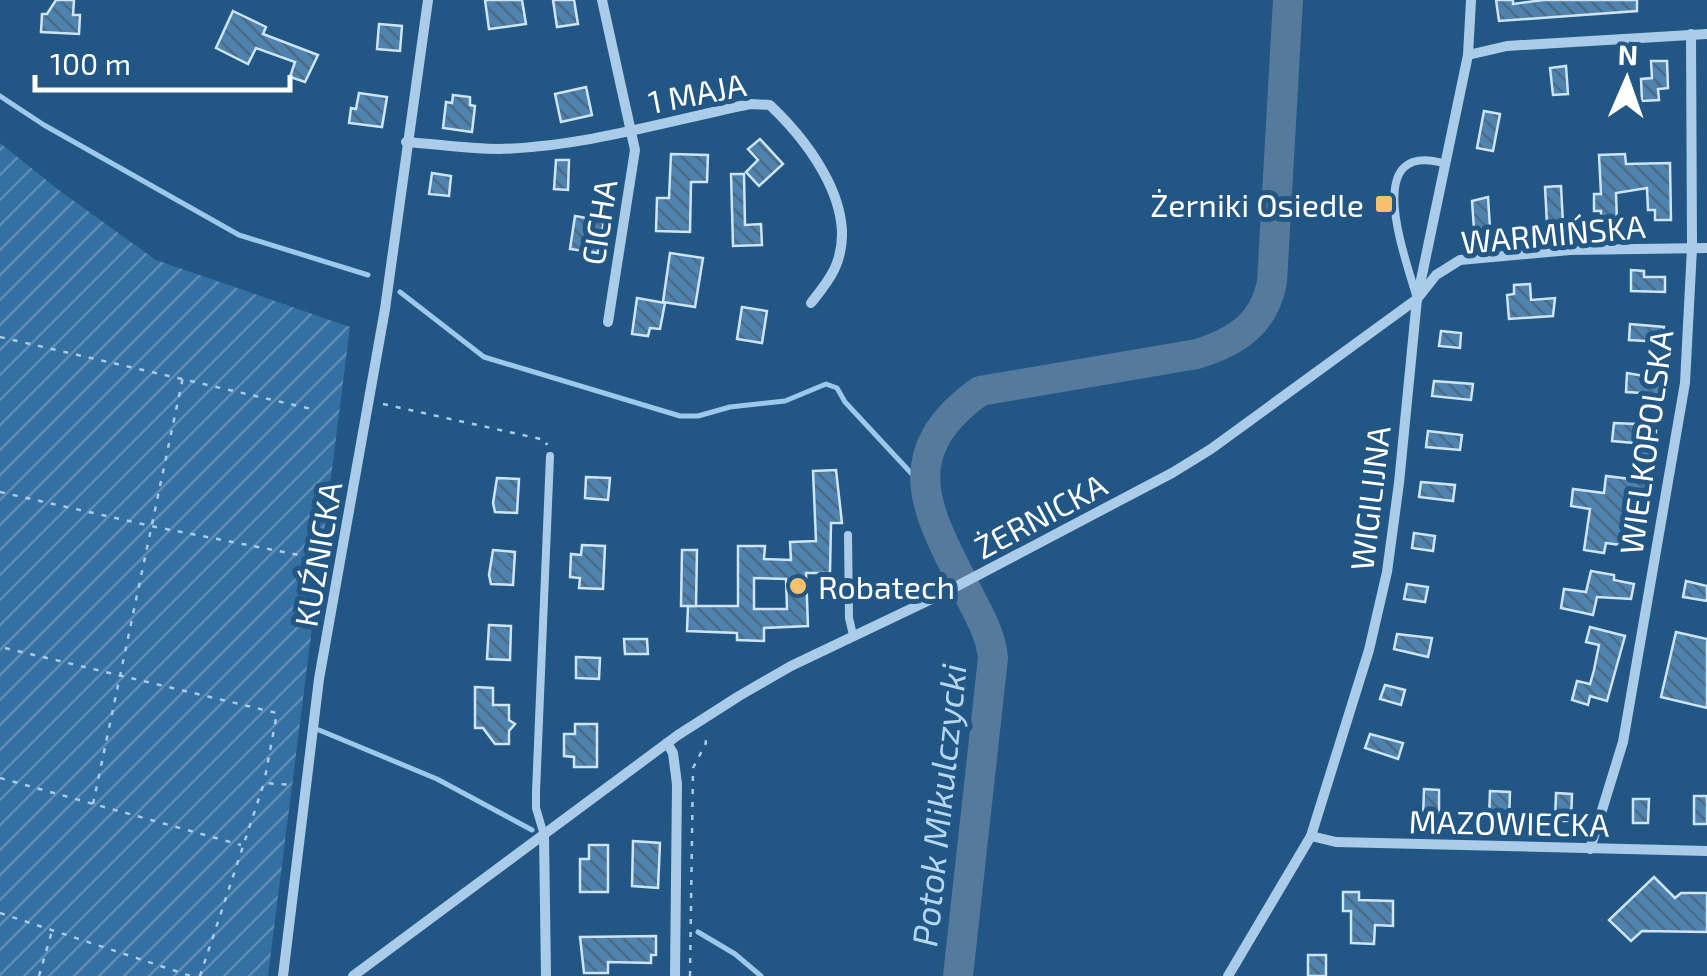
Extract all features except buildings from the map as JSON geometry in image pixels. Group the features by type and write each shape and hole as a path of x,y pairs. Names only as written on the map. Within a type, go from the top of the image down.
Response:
{"street":[{"name":"KUŹNICKA","path":"282,976 320,679 369,401 428,0"},
{"name":"CICHA","path":"602,0 635,150 608,322"},
{"name":"WIGILIJNA","path":"1228,976 1312,836 1357,697 1387,572 1417,299 1468,55 1471,0"},
{"name":"WIELKOPOLSKA","path":"1590,849 1622,742 1685,382 1692,248 1691,34"},
{"path":"1468,55 1507,46 1707,34"},
{"name":"1 MAJA","path":"406,142 498,148 630,130 750,104 770,105 794,128 826,177 838,209 842,243 834,270 812,303"},
{"name":"WARMIŃSKA","path":"1417,299 1436,274 1460,260 1570,250 1707,248"},
{"name":"ŻERNICKA","path":"353,976 698,722 852,634 989,570 1211,450 1417,299"},
{"path":"667,743 673,754 677,784 675,976"},
{"path":"544,835 546,976"},
{"name":"MAZOWIECKA","path":"1312,836 1336,842 1707,851"}],"lane":[{"path":"1417,299 1395,220 1398,173 1410,161 1428,159 1444,163"},
{"path":"544,835 536,792 550,456"},
{"path":"848,534 848,618 852,634"}],"path":[{"path":"0,337 316,410"},
{"path":"93,804 183,377"},
{"path":"369,401 546,440 550,456"},
{"path":"0,492 309,556"},
{"path":"6,648 277,713 264,783 200,976"},
{"path":"690,976 693,768 706,743 698,722"},
{"path":"0,778 241,845"},
{"path":"264,783 306,786"},
{"path":"0,912 190,976"},
{"path":"39,976 52,930"}],"shaded area":[{"path":"0,143 156,260 350,327 268,976 0,976"}],"waterway":[{"name":"Potok Mikulczycki","path":"958,976 993,658 986,629 932,516 926,465 934,441 951,416 980,391 1197,354 1236,337 1255,320 1272,282 1288,0"},
{"path":"0,96 239,235 368,275"},
{"path":"400,292 484,357 680,416 785,401 826,384 837,388 845,402 925,488"},
{"path":"319,730 437,779 532,830"},
{"path":"698,932 735,954 761,976"}],"place":[{"name":"Żerniki Osiedle","path":"1384,204"},
{"name":"Robatech","path":"798,586"}]}
